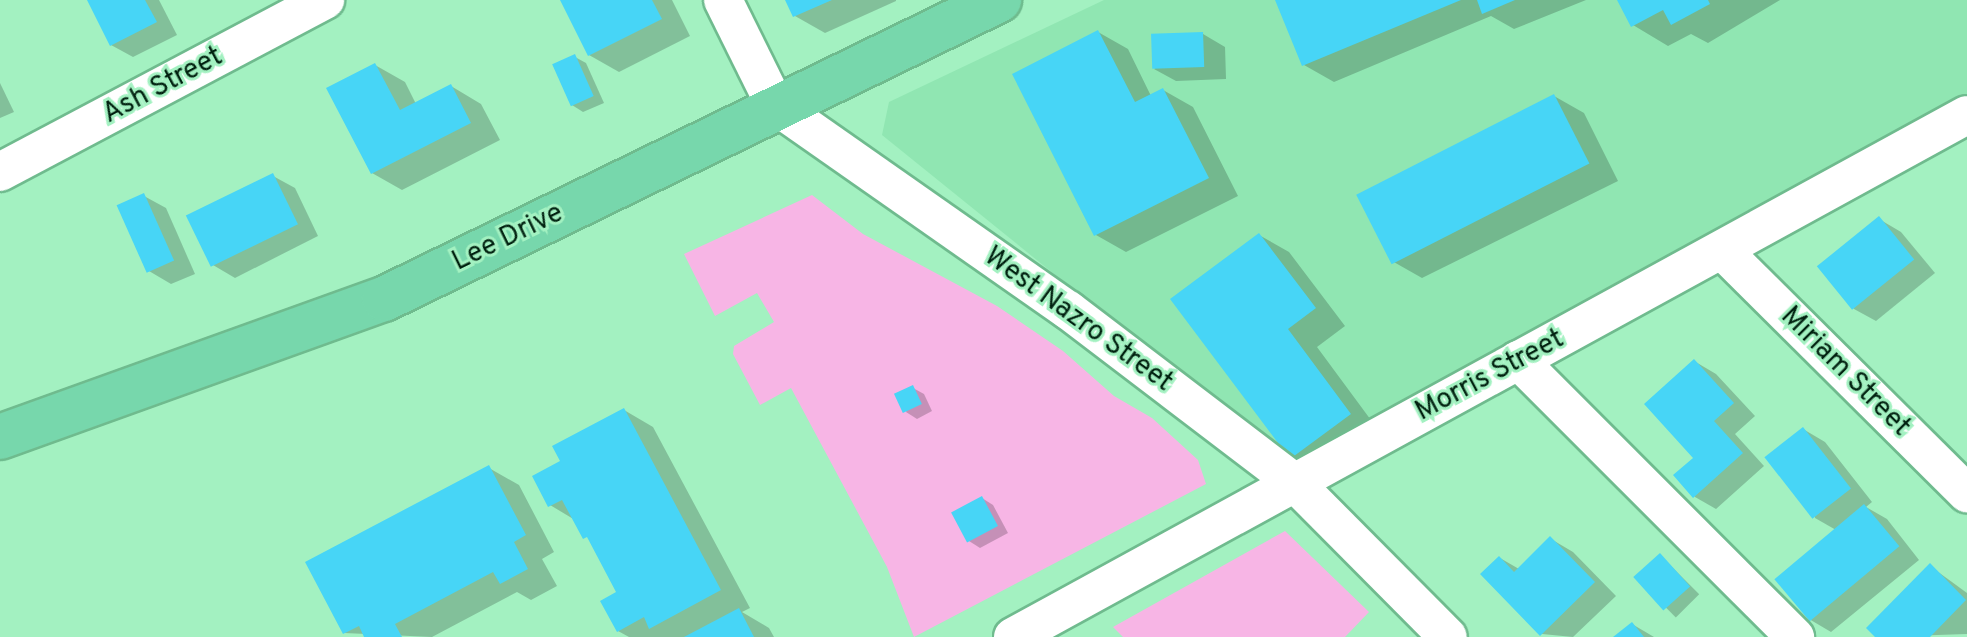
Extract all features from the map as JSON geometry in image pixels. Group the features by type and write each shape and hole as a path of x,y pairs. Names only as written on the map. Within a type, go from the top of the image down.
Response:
{"main road":[{"name":"Lee Drive","path":"0,437 384,299 775,105 999,0"}],"street":[{"name":"Ash Street","path":"0,172 325,0"},
{"name":"West Nazro Street","path":"723,0 775,105 1068,310 1294,482 1431,631"},
{"name":"Morris Street","path":"1013,637 1967,115"},
{"name":"Miriam Street","path":"1723,251 1967,493"},
{"path":"1518,360 1795,637"}],"shaded area":[{"path":"1104,0 1967,0 1967,94 1288,463 882,135 889,102"},
{"path":"812,195 863,234 997,306 1063,351 1114,396 1152,418 1198,460 1206,484 914,637 887,567 791,388 760,405 733,354 734,346 774,322 757,293 715,316 684,254"},
{"path":"1285,531 1369,612 1345,637 1123,637 1113,627"}],"building":[{"path":"87,0 145,0 157,22 110,46"},
{"path":"560,0 652,0 662,19 588,56"},
{"path":"785,0 832,0 793,17"},
{"path":"1275,0 1461,0 1302,66"},
{"path":"1477,0 1515,0 1482,14"},
{"path":"1617,0 1708,0 1710,4 1671,25 1663,10 1631,27"},
{"path":"1098,30 1135,102 1163,88 1209,178 1094,236 1012,74"},
{"path":"1203,32 1204,67 1152,69 1151,34"},
{"path":"575,54 594,96 571,106 552,64"},
{"path":"375,63 400,110 451,84 471,123 371,174 326,88"},
{"path":"1554,94 1589,163 1392,264 1356,195"},
{"path":"273,173 298,224 211,267 186,216"},
{"path":"144,193 174,261 147,273 117,205"},
{"path":"1879,216 1914,260 1852,310 1817,266"},
{"path":"1259,233 1316,308 1288,329 1351,414 1290,459 1170,299"},
{"path":"1694,359 1734,403 1714,421 1743,453 1693,498 1673,475 1693,458 1644,404"},
{"path":"913,385 922,404 903,413 894,394"},
{"path":"624,408 721,590 649,629 644,617 617,632 600,601 616,592 587,537 583,539 562,500 548,507 532,476 560,461 552,446"},
{"path":"1803,427 1851,488 1812,519 1764,457"},
{"path":"489,465 526,535 514,542 528,569 500,584 493,572 395,624 402,637 364,637 359,626 343,634 305,562"},
{"path":"982,496 998,526 967,542 951,512"},
{"path":"1864,504 1899,546 1810,621 1774,579"},
{"path":"1550,536 1595,582 1540,636 1480,574 1499,556 1514,572"},
{"path":"1660,553 1690,586 1663,611 1633,577"},
{"path":"1930,563 1966,600 1930,637 1875,637 1866,628"},
{"path":"739,608 754,637 684,637"},
{"path":"1632,622 1644,637 1613,637"}]}
